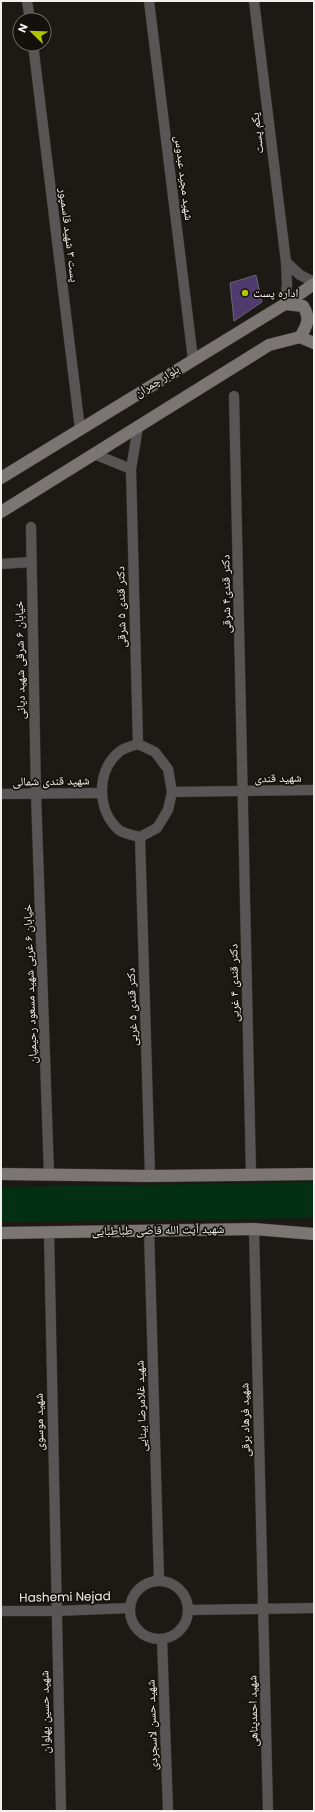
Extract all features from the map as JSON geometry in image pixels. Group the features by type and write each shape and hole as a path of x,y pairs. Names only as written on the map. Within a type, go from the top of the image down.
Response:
{"main road":[{"name":"بلوار چمران","path":"1,478 284,304 314,283"},
{"path":"284,304 303,306 308,314 307,326 300,337"},
{"path":"1,512 269,345 300,337 314,343"},
{"path":"1,1174 150,1176 314,1174"},
{"name":"شهید آیت الله قاضی طباطبایی","path":"1,1233 254,1229 314,1234"}],"street":[{"path":"27,1 29,12"},
{"name":"شهید مجید عبدوس","path":"149,1 193,359"},
{"name":"یکم پست","path":"254,1 286,262 284,304"},
{"name":"پست ۳ شهید قاسمپور","path":"34,52 80,429"},
{"path":"286,262 300,275 314,283"},
{"name":"دکتر قندی۴ شرقی","path":"234,396 243,791"},
{"name":"دکتر قندی ۵ شرقی","path":"138,427 131,469 138,744"},
{"path":"94,454 131,469"},
{"name":"خیابان ۶ شرقی شهید دیانی","path":"31,526 36,794"},
{"path":"1,564 31,562"},
{"path":"138,744 155,752 168,769 172,792 168,810 157,828 140,837 120,830 106,813 101,794 105,770 118,752 138,744"},
{"name":"شهید قندی","path":"172,792 314,790"},
{"name":"دکتر قندی ۴ غربی","path":"243,791 251,1174"},
{"name":"شهید قندی شمالی","path":"1,794 101,794"},
{"name":"خیابان ۶ غربی شهید مسعود رحیمیان","path":"36,794 48,1175"},
{"name":"دکتر قندی ۵ غربی","path":"140,837 150,1176"},
{"name":"شهید فرهاد برقی","path":"254,1229 263,1610"},
{"name":"شهید غلامرضا بینایی","path":"149,1230 159,1580"},
{"name":"شهید موسوی","path":"49,1232 56,1612"},
{"path":"159,1580 172,1584 183,1592 187,1600 188,1610 183,1626 177,1633 162,1639 150,1638 139,1630 132,1619 130,1608 135,1593 142,1586 159,1580"},
{"name":"Hashemi Nejad","path":"1,1611 56,1612 130,1608"},
{"path":"188,1610 314,1608"},
{"name":"شهید احمدپناهی","path":"263,1610 268,1811"},
{"name":"شهید حسین پهلوان","path":"56,1612 60,1811"},
{"name":"شهید حسن لاسجردی","path":"162,1639 168,1811"}],"green space":[{"path":"314,1182 314,1218 1,1222 1,1187"}],"building":[{"name":"اداره پست","path":"256,275 262,302 234,321 230,283"}],"place":[{"name":"اداره پست","path":"245,293"}]}
